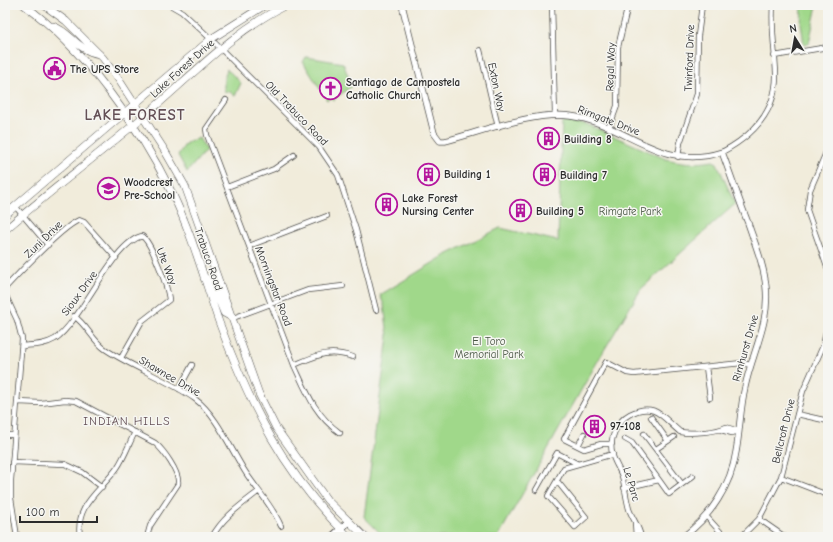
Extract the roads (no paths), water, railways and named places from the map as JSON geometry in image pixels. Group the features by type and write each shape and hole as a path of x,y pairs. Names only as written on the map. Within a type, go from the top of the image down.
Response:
{"main road":[{"name":"Trabuco Road","path":"24,5 49,25 93,71 124,113 154,159 172,194 240,375 270,437 320,508 349,537"},
{"path":"29,5 48,20 53,19 58,15"},
{"name":"Trabuco Road","path":"44,5 58,15 99,54 119,80 165,151 185,186 259,394 276,428 327,500 365,537"},
{"name":"Lake Forest Drive","path":"5,215 211,39 265,5"},
{"name":"Lake Forest Drive","path":"5,230 143,118 220,48 250,25 286,5"},
{"path":"49,25 63,31 83,50 99,54"},
{"path":"204,278 212,283 224,313 233,318"},
{"path":"332,537 349,521"}],"street":[{"name":"Old Trabuco Road","path":"170,5 182,12 211,39 319,147 338,175 356,230 376,310"},
{"name":"Rimgate Drive","path":"402,5 434,133 440,141 445,141 532,118 555,115 582,118 655,149 678,156 701,158 722,152"},
{"path":"552,5 555,115"},
{"name":"Regal Way","path":"608,128 617,101 618,47 628,5"},
{"name":"Twinford Drive","path":"678,156 680,143 697,94 698,36 702,5"},
{"path":"722,152 752,132 764,116 775,86 772,26 773,5"},
{"path":"774,56 828,48"},
{"name":"Exton Way","path":"480,50 498,127"},
{"name":"Morningstar Road","path":"226,100 206,129 206,135 294,365 309,398 326,422 340,433"},
{"path":"828,148 810,190 807,210 828,270"},
{"name":"Rimhurst Drive","path":"683,537 699,525 715,506 728,479 736,454 745,387 761,338 765,316 765,279 757,248 722,152"},
{"path":"227,187 274,169 294,155"},
{"path":"16,206 48,245"},
{"path":"249,246 327,216"},
{"name":"Zuni Drive","path":"5,290 6,287 48,245 74,222 79,220 84,222 116,258"},
{"name":"Sioux Drive","path":"22,346 42,344 61,334 116,258 133,240 142,236"},
{"name":"Ute Way","path":"122,358 142,321 169,300 157,264 148,243 142,236"},
{"path":"233,318 308,290 343,286"},
{"path":"5,294 19,326 22,346 12,462 11,498 17,537"},
{"name":"Shawnee Drive","path":"74,316 84,323 100,344 122,358 179,389 195,399 210,412 258,492 276,513 281,526"},
{"name":"Bellcroft Drive","path":"741,537 759,519 781,478 802,391 825,347 828,322"},
{"path":"294,365 327,352 341,353 353,357"},
{"path":"612,444 601,444 584,449 564,439 606,362 626,373 634,374 742,364 751,365"},
{"path":"179,389 192,365"},
{"path":"706,367 710,398"},
{"path":"18,402 41,403 65,400 76,401 135,432 161,448 179,480 177,487 150,526 147,537"},
{"name":"Le Parc","path":"641,537 638,526 627,502 622,478 613,454 612,444 615,431 621,421 630,414 643,410 651,410 663,415 680,432 694,433 721,430 732,433 738,431"},
{"path":"797,414 828,421"},
{"path":"651,417 668,441"},
{"path":"80,537 79,526 82,510 117,468 135,432"},
{"path":"5,434 14,435"},
{"path":"578,446 584,434"},
{"path":"644,434 682,484"},
{"path":"656,449 674,436"},
{"path":"625,439 632,443 669,494 693,476"},
{"path":"536,490 557,453 578,464"},
{"path":"557,481 586,517 575,526 548,496 564,468 613,454"},
{"path":"12,462 65,464 82,472 102,487"},
{"path":"781,478 825,494"},
{"path":"624,488 659,480"},
{"path":"212,537 221,522 233,510 258,492"},
{"path":"706,516 725,537"},
{"path":"759,519 784,537"},
{"name":"Le Parc","path":"635,522 636,537"}],"place":[{"name":"The UPS Store","path":"55,69"},
{"name":"Santiago de Campostela Catholic Church","path":"331,88"},
{"name":"Building 8","path":"548,139"},
{"name":"Building 1","path":"429,174"},
{"name":"Building 7","path":"544,175"},
{"name":"Woodcrest Pre-School","path":"108,188"},
{"name":"Lake Forest Nursing Center","path":"387,204"},
{"name":"Building 5","path":"521,211"},
{"name":"97-108","path":"594,426"}],"district":[{"name":"LAKE FOREST","path":"135,115"},
{"name":"INDIAN HILLS","path":"127,421"}],"park label":[{"name":"Rimgate Park","path":"630,211"},
{"name":"El Toro Memorial Park","path":"489,347"}]}
